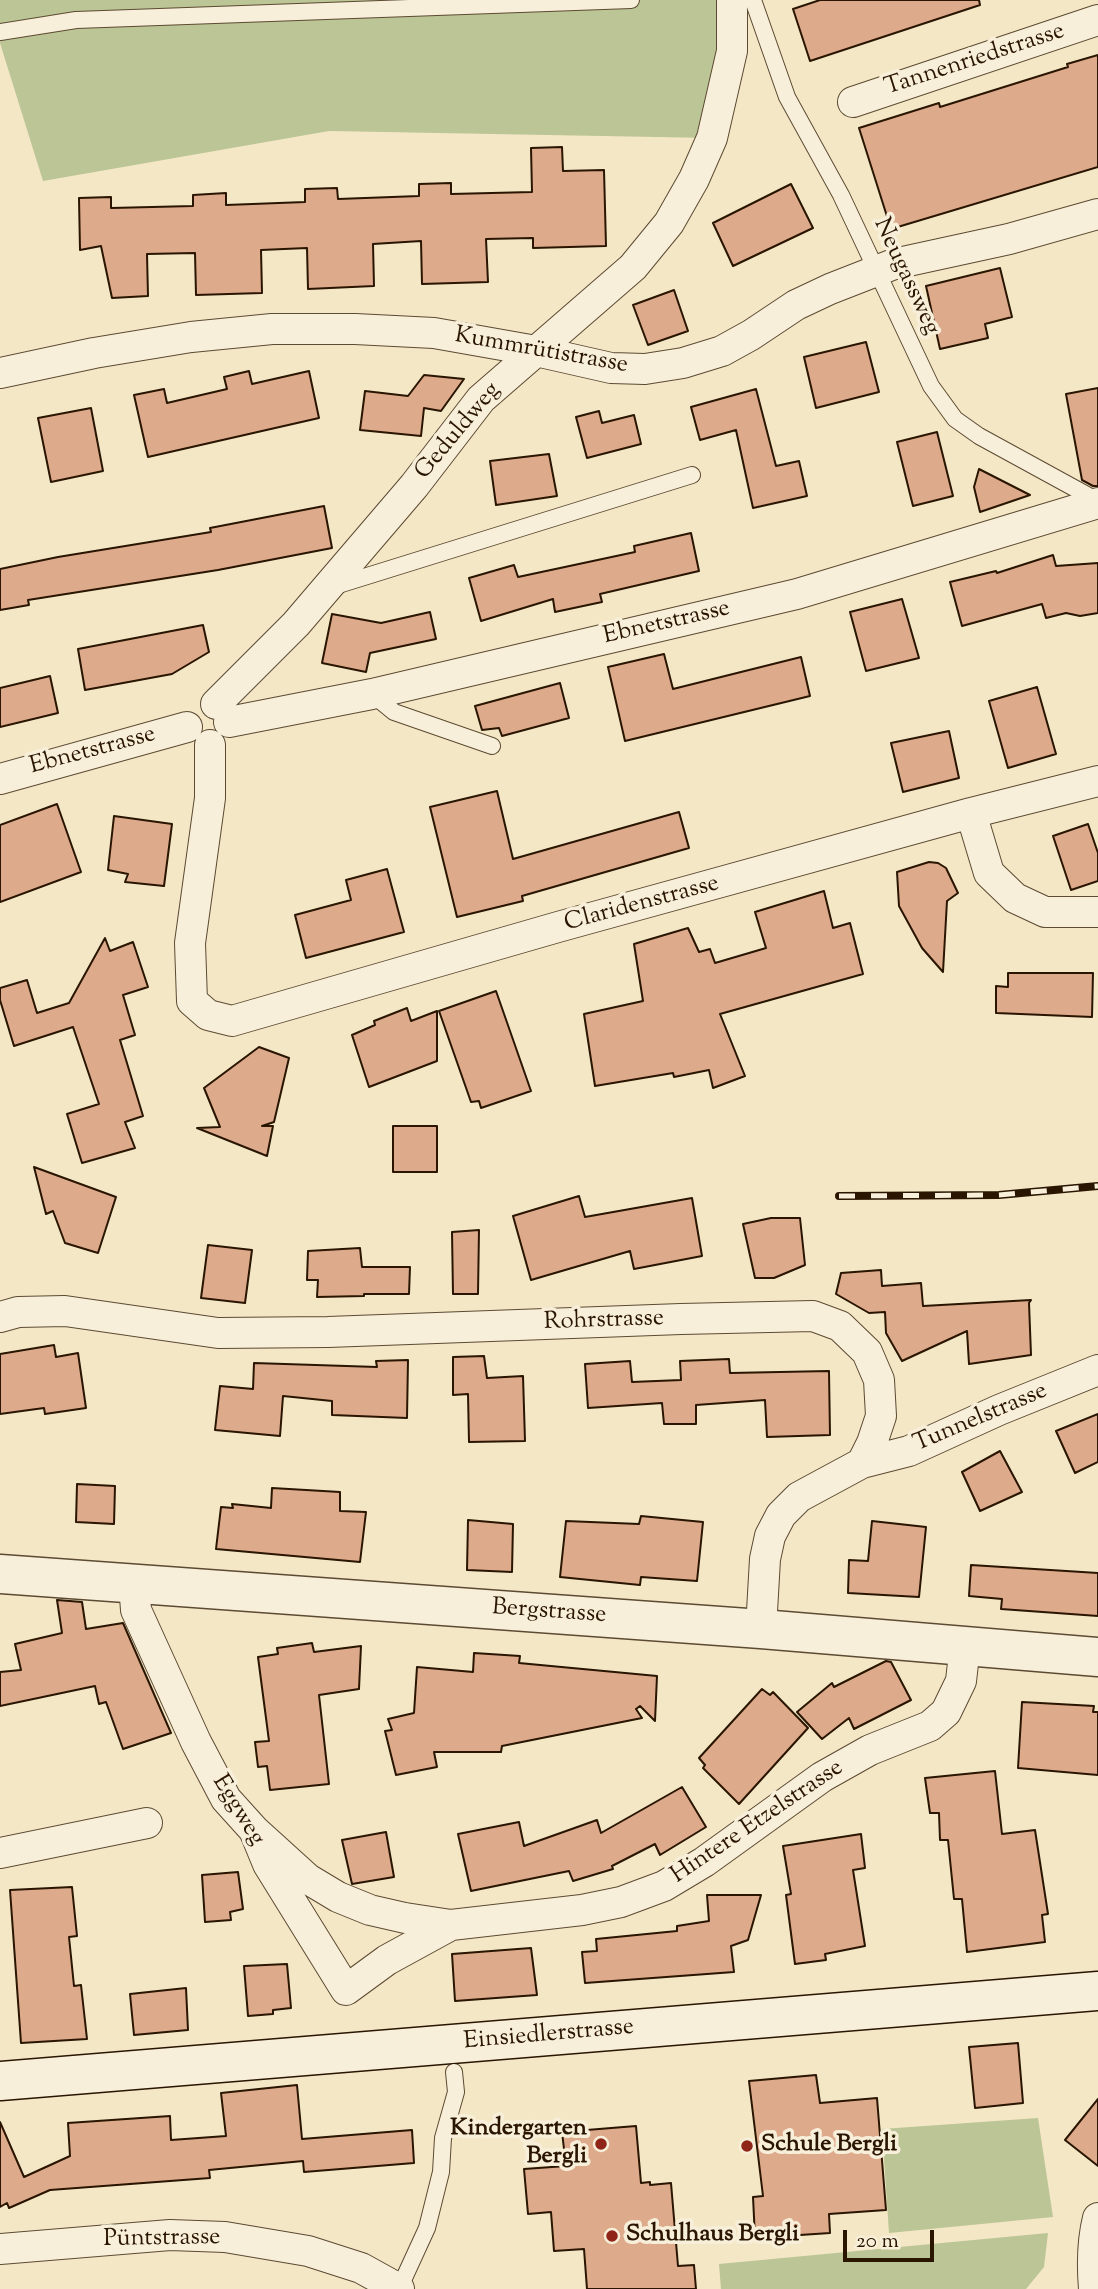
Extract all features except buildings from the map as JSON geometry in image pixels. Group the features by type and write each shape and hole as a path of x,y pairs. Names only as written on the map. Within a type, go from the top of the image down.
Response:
{"street":[{"name":"Geduldweg","path":"223,713 414,486 481,399 633,267 669,223 695,179 712,138 733,51 732,0"},
{"name":"Tannenriedstrasse","path":"853,102 1098,20"},
{"name":"Kummrütistrasse","path":"0,373 106,351 191,338 272,330 355,328 434,333 536,351 611,368 645,369 683,363 722,351 796,304 894,264 1009,239 1098,214"},
{"name":"Ebnetstrasse","path":"223,713 372,694 797,594 1098,502"},
{"path":"207,702 223,713 229,731 224,738 218,743 198,736 191,710 207,702"},
{"name":"Ebnetstrasse","path":"0,779 198,736"},
{"name":"Claridenstrasse","path":"198,736 210,798 190,943 192,1002 208,1015 232,1021 558,927 971,813 1098,781"},
{"path":"971,813 989,873 1015,898 1045,912 1098,912"},
{"name":"Rohrstrasse","path":"0,1317 18,1312 65,1311 232,1333 813,1316 840,1326 867,1352 879,1380 881,1416 862,1463"},
{"name":"Tunnelstrasse","path":"862,1463 909,1451 999,1410 1098,1370"},
{"path":"761,1629 765,1559 770,1536 781,1515 799,1497 862,1463"},
{"name":"Bergstrasse","path":"0,1574 761,1629 1098,1657"},
{"name":"Eggweg","path":"134,1583 136,1610 196,1742 226,1799 254,1830 268,1864 346,1990"},
{"name":"Hintere Etzelstrasse","path":"254,1830 308,1879 338,1897 370,1910 451,1925 582,1910 621,1902 664,1886 704,1863 822,1777 870,1750 930,1726 946,1712 961,1681 965,1645"},
{"path":"0,1853 147,1823"},
{"name":"Hintere Etzelstrasse","path":"346,1990 387,1960 451,1925"},
{"name":"Einsiedlerstrasse","path":"0,2081 1098,1991"},
{"path":"1094,2289 1092,2261 1098,2218"},
{"name":"Püntstrasse","path":"0,2249 170,2235 225,2237 308,2251 361,2268 399,2289"}],"lane":[{"path":"0,33 76,20 631,0"},
{"name":"Neugassweg","path":"753,0 787,97 841,195 931,386 955,419 979,436 1098,502"},
{"path":"326,588 692,475"},
{"path":"372,694 394,712 492,746"},
{"path":"399,2289 427,2228 441,2172 443,2138 457,2092 454,2072"}],"green space":[{"path":"0,0 732,0 712,138 329,131 43,181 0,43"},
{"path":"1038,2118 1053,2217 889,2233 882,2129"},
{"path":"1048,2233 1044,2267 1026,2289 721,2289 719,2264"}],"railway":[{"path":"839,1196 999,1195 1098,1186"}],"place":[{"name":"Kindergarten Bergli","path":"601,2144"},
{"name":"Schule Bergli","path":"747,2146"},
{"name":"Schulhaus Bergli","path":"612,2236"}]}
